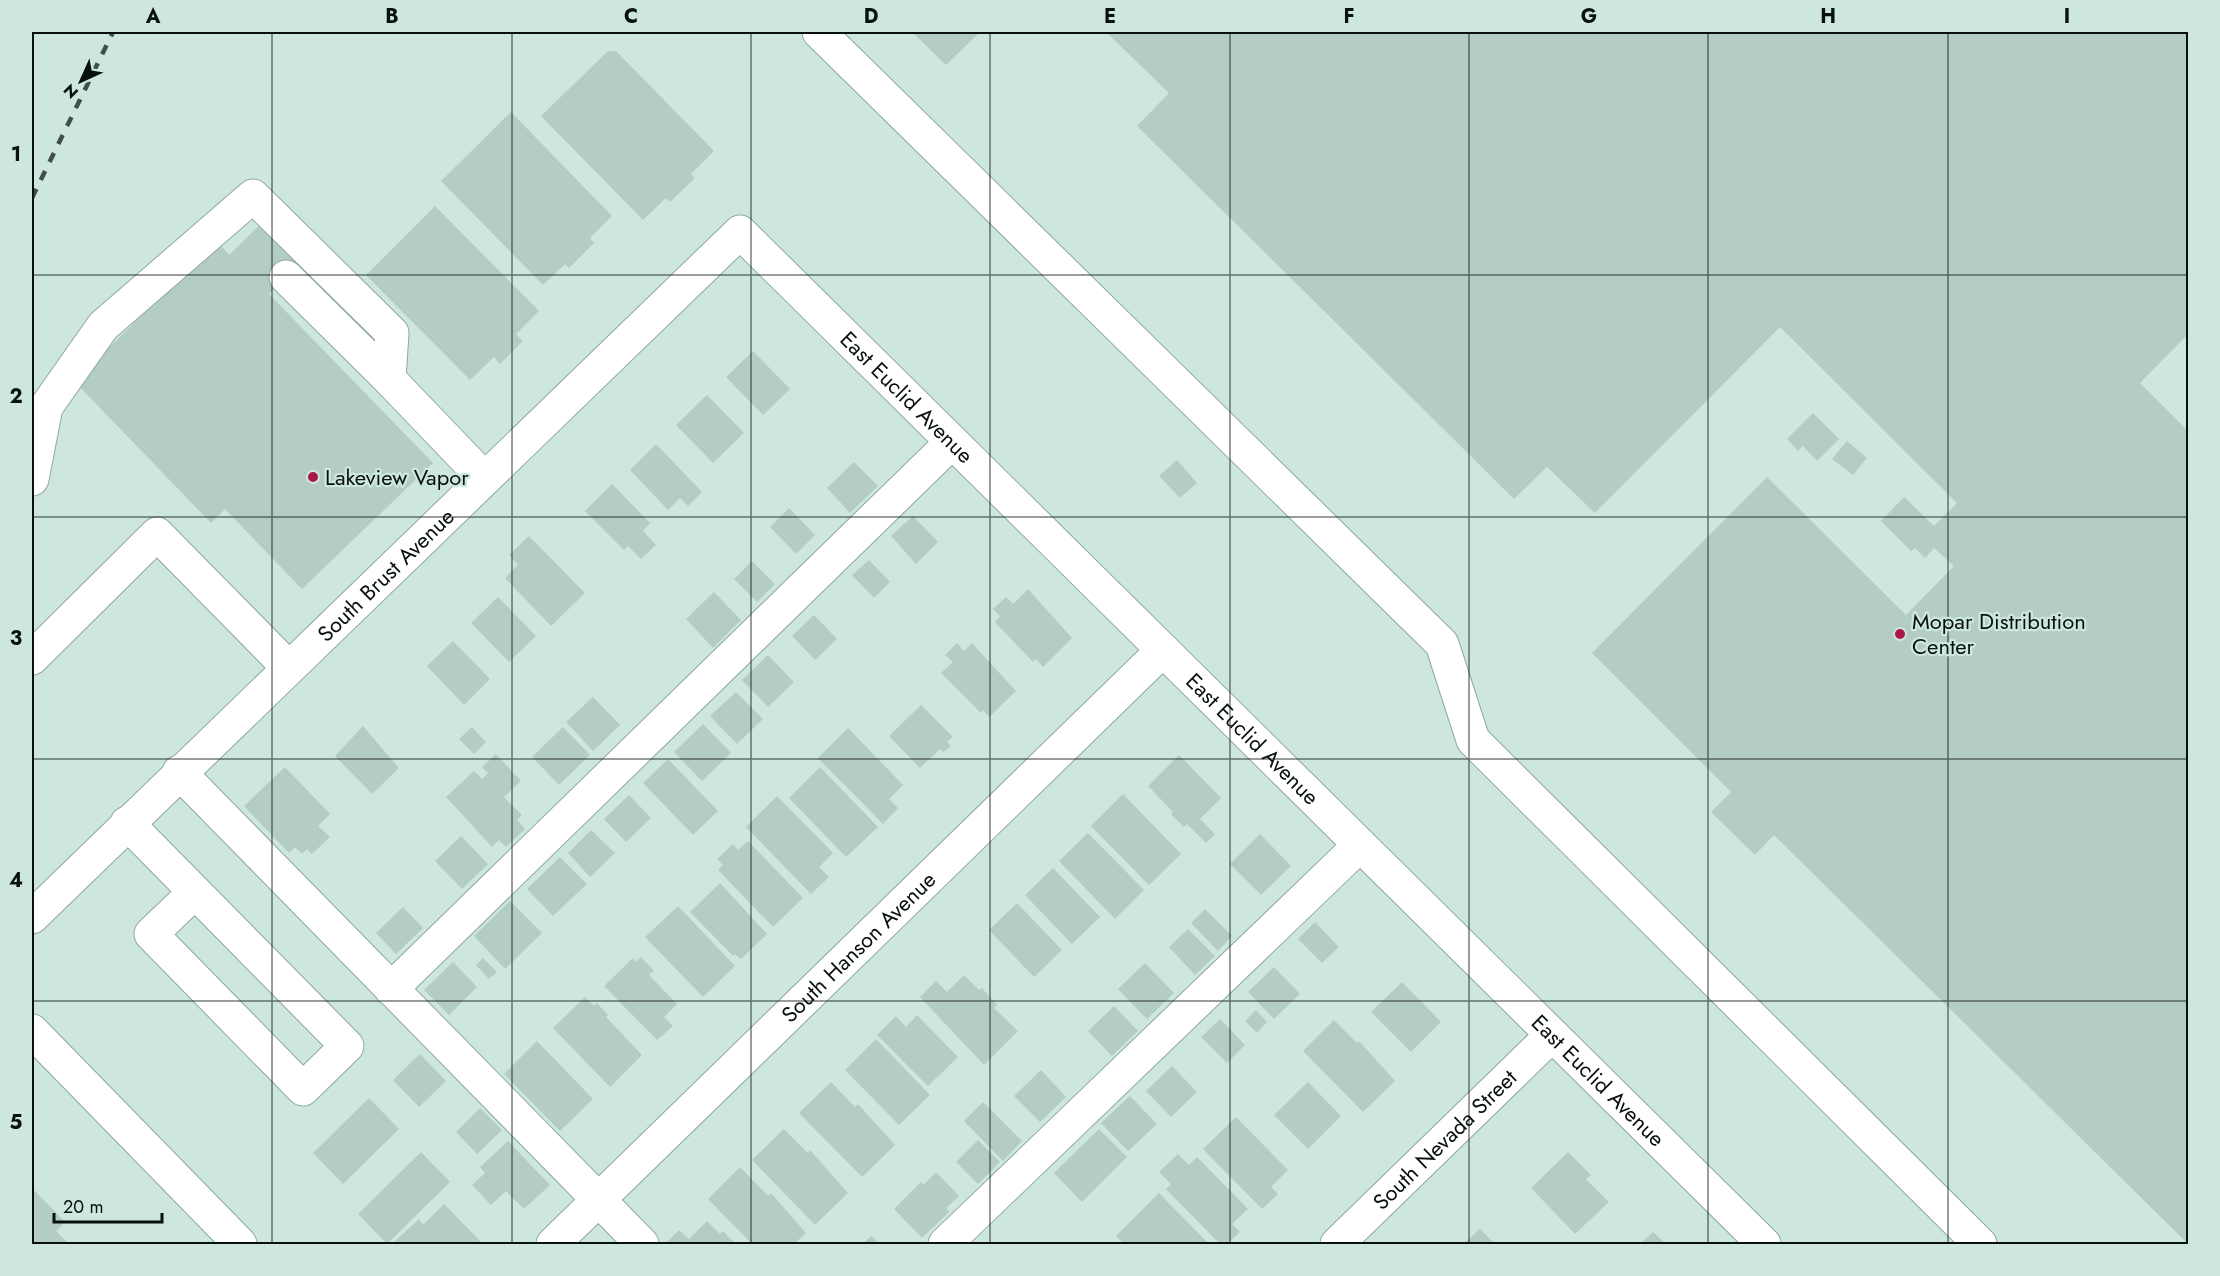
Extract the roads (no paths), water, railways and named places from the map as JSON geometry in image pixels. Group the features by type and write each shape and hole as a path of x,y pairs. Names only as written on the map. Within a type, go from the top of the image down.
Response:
{"street":[{"path":"819,32 1442,644 1473,740 1980,1245"},
{"path":"32,479 46,407 103,326 253,196 392,333 388,380"},
{"name":"East Euclid Avenue","path":"740,232 1552,1035 1750,1240"},
{"name":"South Brust Avenue","path":"32,917 179,772 740,232"},
{"path":"286,276 484,478"},
{"path":"391,989 952,442"},
{"path":"32,658 157,534 288,667"},
{"name":"South Hanson Avenue","path":"553,1245 1163,650"},
{"path":"179,772 642,1245"},
{"path":"127,823 347,1046 303,1089 151,934 195,892"},
{"path":"945,1245 1360,845"},
{"path":"32,1031 230,1241"},
{"name":"South Nevada Street","path":"1337,1245 1552,1035"}],"railway":[{"path":"32,198 113,32"}],"place":[{"name":"Lakeview Vapor","path":"313,477"},
{"name":"Mopar Distribution Center","path":"1900,634"}]}
